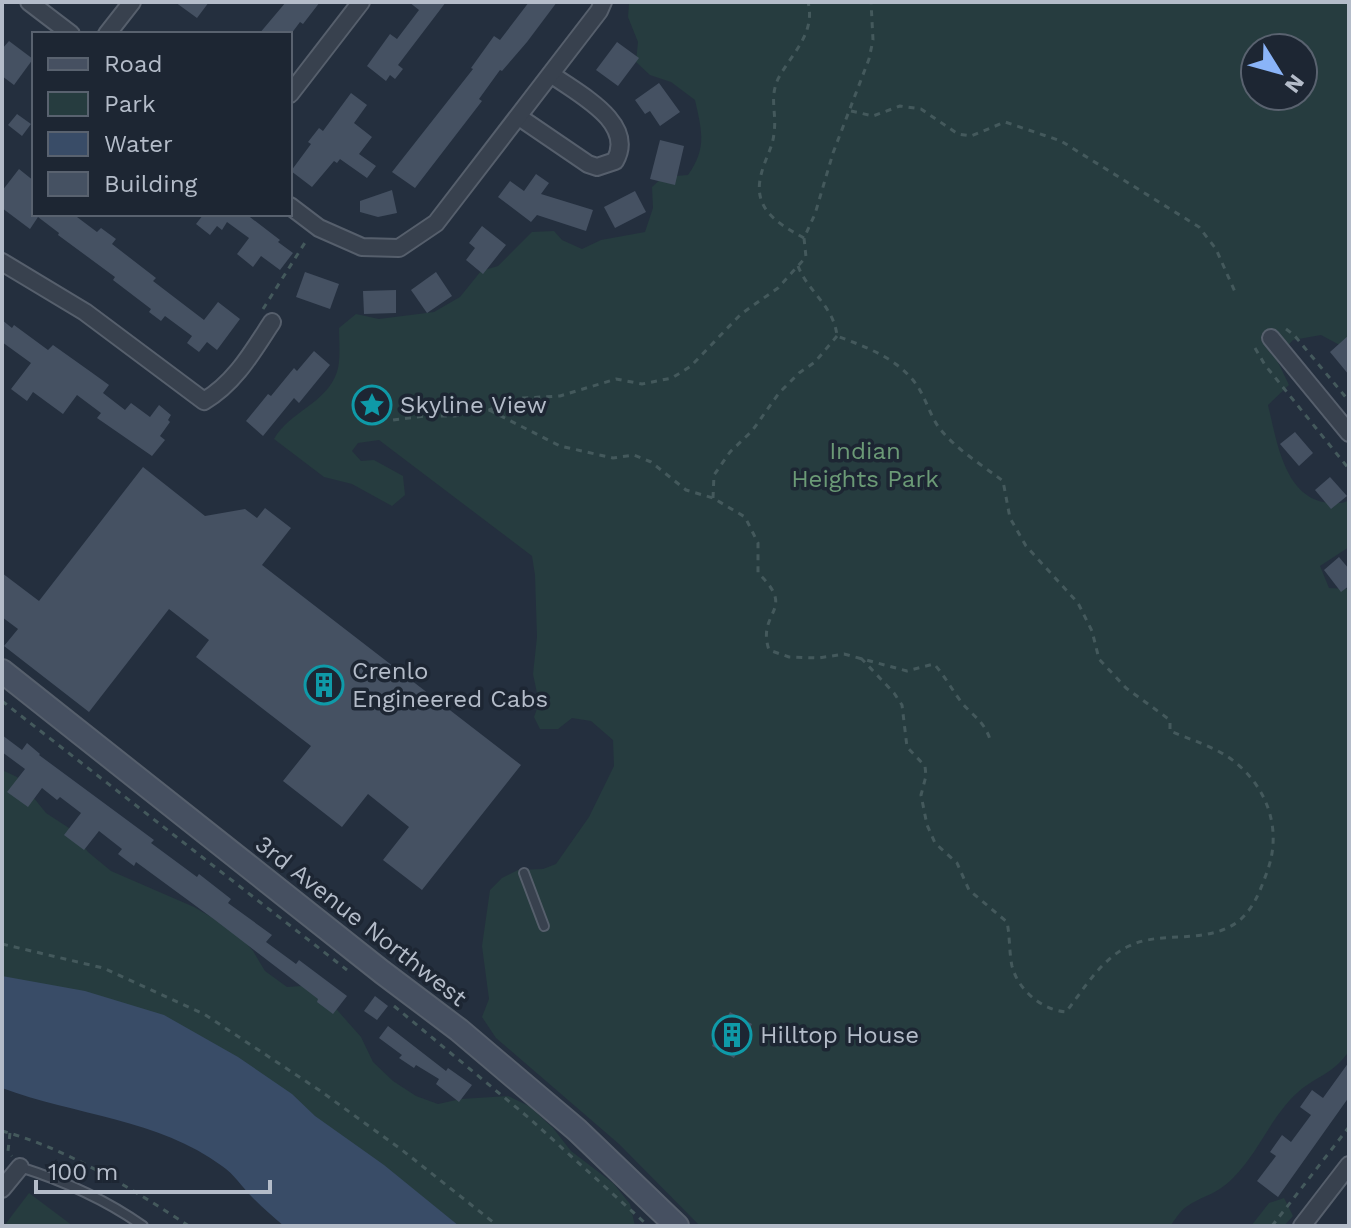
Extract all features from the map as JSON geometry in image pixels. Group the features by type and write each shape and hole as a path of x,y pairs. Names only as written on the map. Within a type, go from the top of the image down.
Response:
{"main road":[{"name":"3rd Avenue Northwest","path":"2,671 469,1038 577,1130 677,1226"}],"street":[{"path":"29,2 68,32"},
{"path":"109,32 132,2"},
{"path":"292,91 361,2"},
{"path":"292,208 319,228 362,247 399,248 436,223 603,2"},
{"path":"519,117 588,164 597,167 615,161 619,154 619,137 610,119 551,74"},
{"path":"2,262 85,312 204,401 219,393 249,359 266,317"},
{"path":"1277,332 1349,432"},
{"path":"1302,1226 1349,1165"},
{"path":"2,1189 20,1167"}],"lane":[{"path":"524,873 544,926"},
{"path":"20,1167 62,1181 143,1226"}],"path":[{"path":"804,238 778,222 761,204 759,184 773,147 776,119 772,95 780,75 798,52 808,28 808,2"},
{"path":"375,406 382,416 393,420 489,410 523,398 560,396 616,379 642,384 672,378 691,366 741,314 778,288 806,257 804,238 815,214 873,40 871,2"},
{"path":"850,111 873,116 900,106 921,109 958,134 971,136 1005,122 1061,141 1199,227 1216,249 1235,292"},
{"path":"266,317 306,241"},
{"path":"713,498 714,475 730,452 752,431 779,393 815,362 837,336 836,324 828,308 804,282 798,266"},
{"path":"1277,332 1294,335 1349,401"},
{"path":"837,336 870,348 896,364 917,385 939,428 959,448 1003,481 1010,518 1026,546 1078,603 1092,631 1099,659 1126,688 1170,720 1170,731 1235,761 1258,785 1272,813 1274,854 1257,901 1236,923 1202,936 1162,938 1130,945 1113,956 1086,984 1066,1012 1053,1011 1037,1001 1018,981 1012,965 1007,922 969,890 957,863 935,843 927,825 921,795 925,766 907,747 902,705 859,656"},
{"path":"1255,348 1265,365 1349,469"},
{"path":"489,410 560,446 613,458 634,455 651,462 686,490 713,498 745,517 758,543 758,573 774,588 777,601 764,636 769,650 789,657 859,656 907,671 934,664 962,702 984,723 990,739"},
{"path":"2,701 353,974"},
{"path":"2,944 103,968 204,1014 343,1107 498,1226"},
{"path":"392,1004 529,1118 648,1226"},
{"path":"1272,1226 1349,1127"},
{"path":"2,1131 116,1180 189,1226"},
{"path":"10,1133 8,1151 20,1167"}],"green space":[{"name":"Indian Heights Park","path":"635,2 1349,2 1349,350 1321,335 1293,340 1276,358 1289,385 1268,405 1280,452 1293,481 1315,500 1343,503 1349,500 1349,547 1320,566 1329,588 1349,589 1349,1051 1337,1065 1288,1103 1233,1178 1186,1207 1170,1226 700,1226 619,1144 496,1038 482,1017 489,999 482,946 490,890 502,878 518,870 543,869 556,864 589,817 614,766 613,740 591,721 572,718 558,729 540,729 534,717 539,703 533,674 537,637 532,556 379,440 358,443 352,451 361,461 374,460 403,476 405,495 392,506 352,484 324,477 274,439 289,421 332,383 339,361 339,328 356,314 379,319 434,312 460,297 481,271 498,266 532,232 554,231 562,240 582,249 601,240 645,232 653,208 652,187 663,177 688,175 698,156 701,130 695,100 671,82 650,75 636,62 638,42 628,17 629,4"},
{"path":"2,770 17,777 46,813 69,828 88,852 111,871 194,907 235,931 265,971 287,987 315,985 361,1037 373,1062 393,1081 416,1096 438,1104 508,1096 529,1106 553,1128 571,1151 613,1183 630,1204 635,1226 381,1226 2,1030"},
{"path":"29,1193 73,1226 4,1226"},
{"path":"1284,1198 1293,1216 1284,1226 1251,1226 1269,1203"}],"water":[{"path":"2,976 85,991 164,1015 238,1057 292,1094 315,1116 384,1165 459,1226 284,1226 226,1169 197,1150 144,1128 2,1088"}],"building":[{"path":"175,2 209,2 197,18"},
{"path":"286,2 320,2 292,33 261,32"},
{"path":"409,2 446,2 398,65 403,69 395,79 390,75 386,81 367,66 390,34 397,39 419,10"},
{"path":"529,2 557,2 527,42 500,70 479,99 482,101 415,188 392,172 473,69 494,36 500,40"},
{"path":"9,41 32,58 14,85 2,76 2,49"},
{"path":"617,42 639,58 618,86 596,70"},
{"path":"659,83 680,112 660,126 650,111 645,114 635,100"},
{"path":"351,93 367,105 354,123 372,137 359,154 376,166 367,178 340,159 337,163 334,161 312,187 292,172 311,144 308,142 319,128 323,131"},
{"path":"17,114 31,124 22,136 8,125"},
{"path":"660,140 684,146 675,185 650,179"},
{"path":"19,169 32,179 32,216 76,216 97,232 101,228 116,239 112,244 156,278 153,281 204,320 218,302 240,319 217,350 207,342 199,352 187,343 192,336 165,316 161,321 149,312 151,309 113,280 115,277 38,217 30,229 2,208 2,191"},
{"path":"536,174 549,183 541,194 593,210 586,231 537,215 531,222 498,197 510,181 524,191"},
{"path":"392,190 397,213 378,217 360,212 360,201"},
{"path":"635,191 646,212 615,228 604,207"},
{"path":"202,216 249,216 293,253 280,270 261,256 253,267 237,254 249,238 227,222 222,230 217,226 210,235 196,224"},
{"path":"482,226 506,245 483,274 466,260 475,248 469,243"},
{"path":"305,272 339,284 330,309 296,297"},
{"path":"436,272 452,296 427,313 411,290"},
{"path":"396,290 396,313 364,314 363,291"},
{"path":"2,320 48,350 53,345 109,385 103,393 125,410 131,403 150,417 159,405 171,415 160,436 165,440 152,456 97,418 101,413 77,395 63,414 33,392 27,401 11,389 31,363 2,342"},
{"path":"1349,335 1349,375 1330,352"},
{"path":"314,351 330,365 299,403 294,398 263,436 246,421 268,394 271,396 294,368 297,371"},
{"path":"1295,432 1313,453 1299,466 1280,444"},
{"name":"Crenlo Engineered Cabs","path":"143,467 205,516 245,509 257,518 265,508 291,528 262,565 521,765 422,890 383,860 409,827 368,794 342,827 283,781 311,746 196,657 209,640 169,609 89,712 4,646 18,629 2,617 2,573 39,601"},
{"path":"1330,477 1347,496 1331,509 1315,490"},
{"path":"1339,557 1349,569 1349,586 1341,592 1324,570"},
{"path":"2,735 22,750 27,743 154,840 151,843 231,899 228,903 272,935 266,942 296,964 299,960 347,996 333,1014 215,920 136,862 134,866 118,854 122,849 99,831 84,850 64,835 81,813 60,797 57,800 42,788 28,807 7,792 25,769 2,752"},
{"path":"375,996 388,1006 377,1020 364,1011"},
{"name":"Hilltop House","path":"730,1012 752,1024 734,1058 712,1046"},
{"path":"388,1026 446,1071 448,1068 472,1085 459,1102 436,1084 439,1079 399,1058 402,1055 379,1038"},
{"path":"1349,1062 1349,1097 1278,1197 1257,1181 1276,1156 1270,1152 1282,1135 1291,1142 1311,1115 1300,1107 1312,1090 1323,1098"}],"place":[{"name":"Skyline View","path":"372,405"},
{"name":"Crenlo Engineered Cabs","path":"324,685"},
{"name":"Hilltop House","path":"732,1035"}]}
